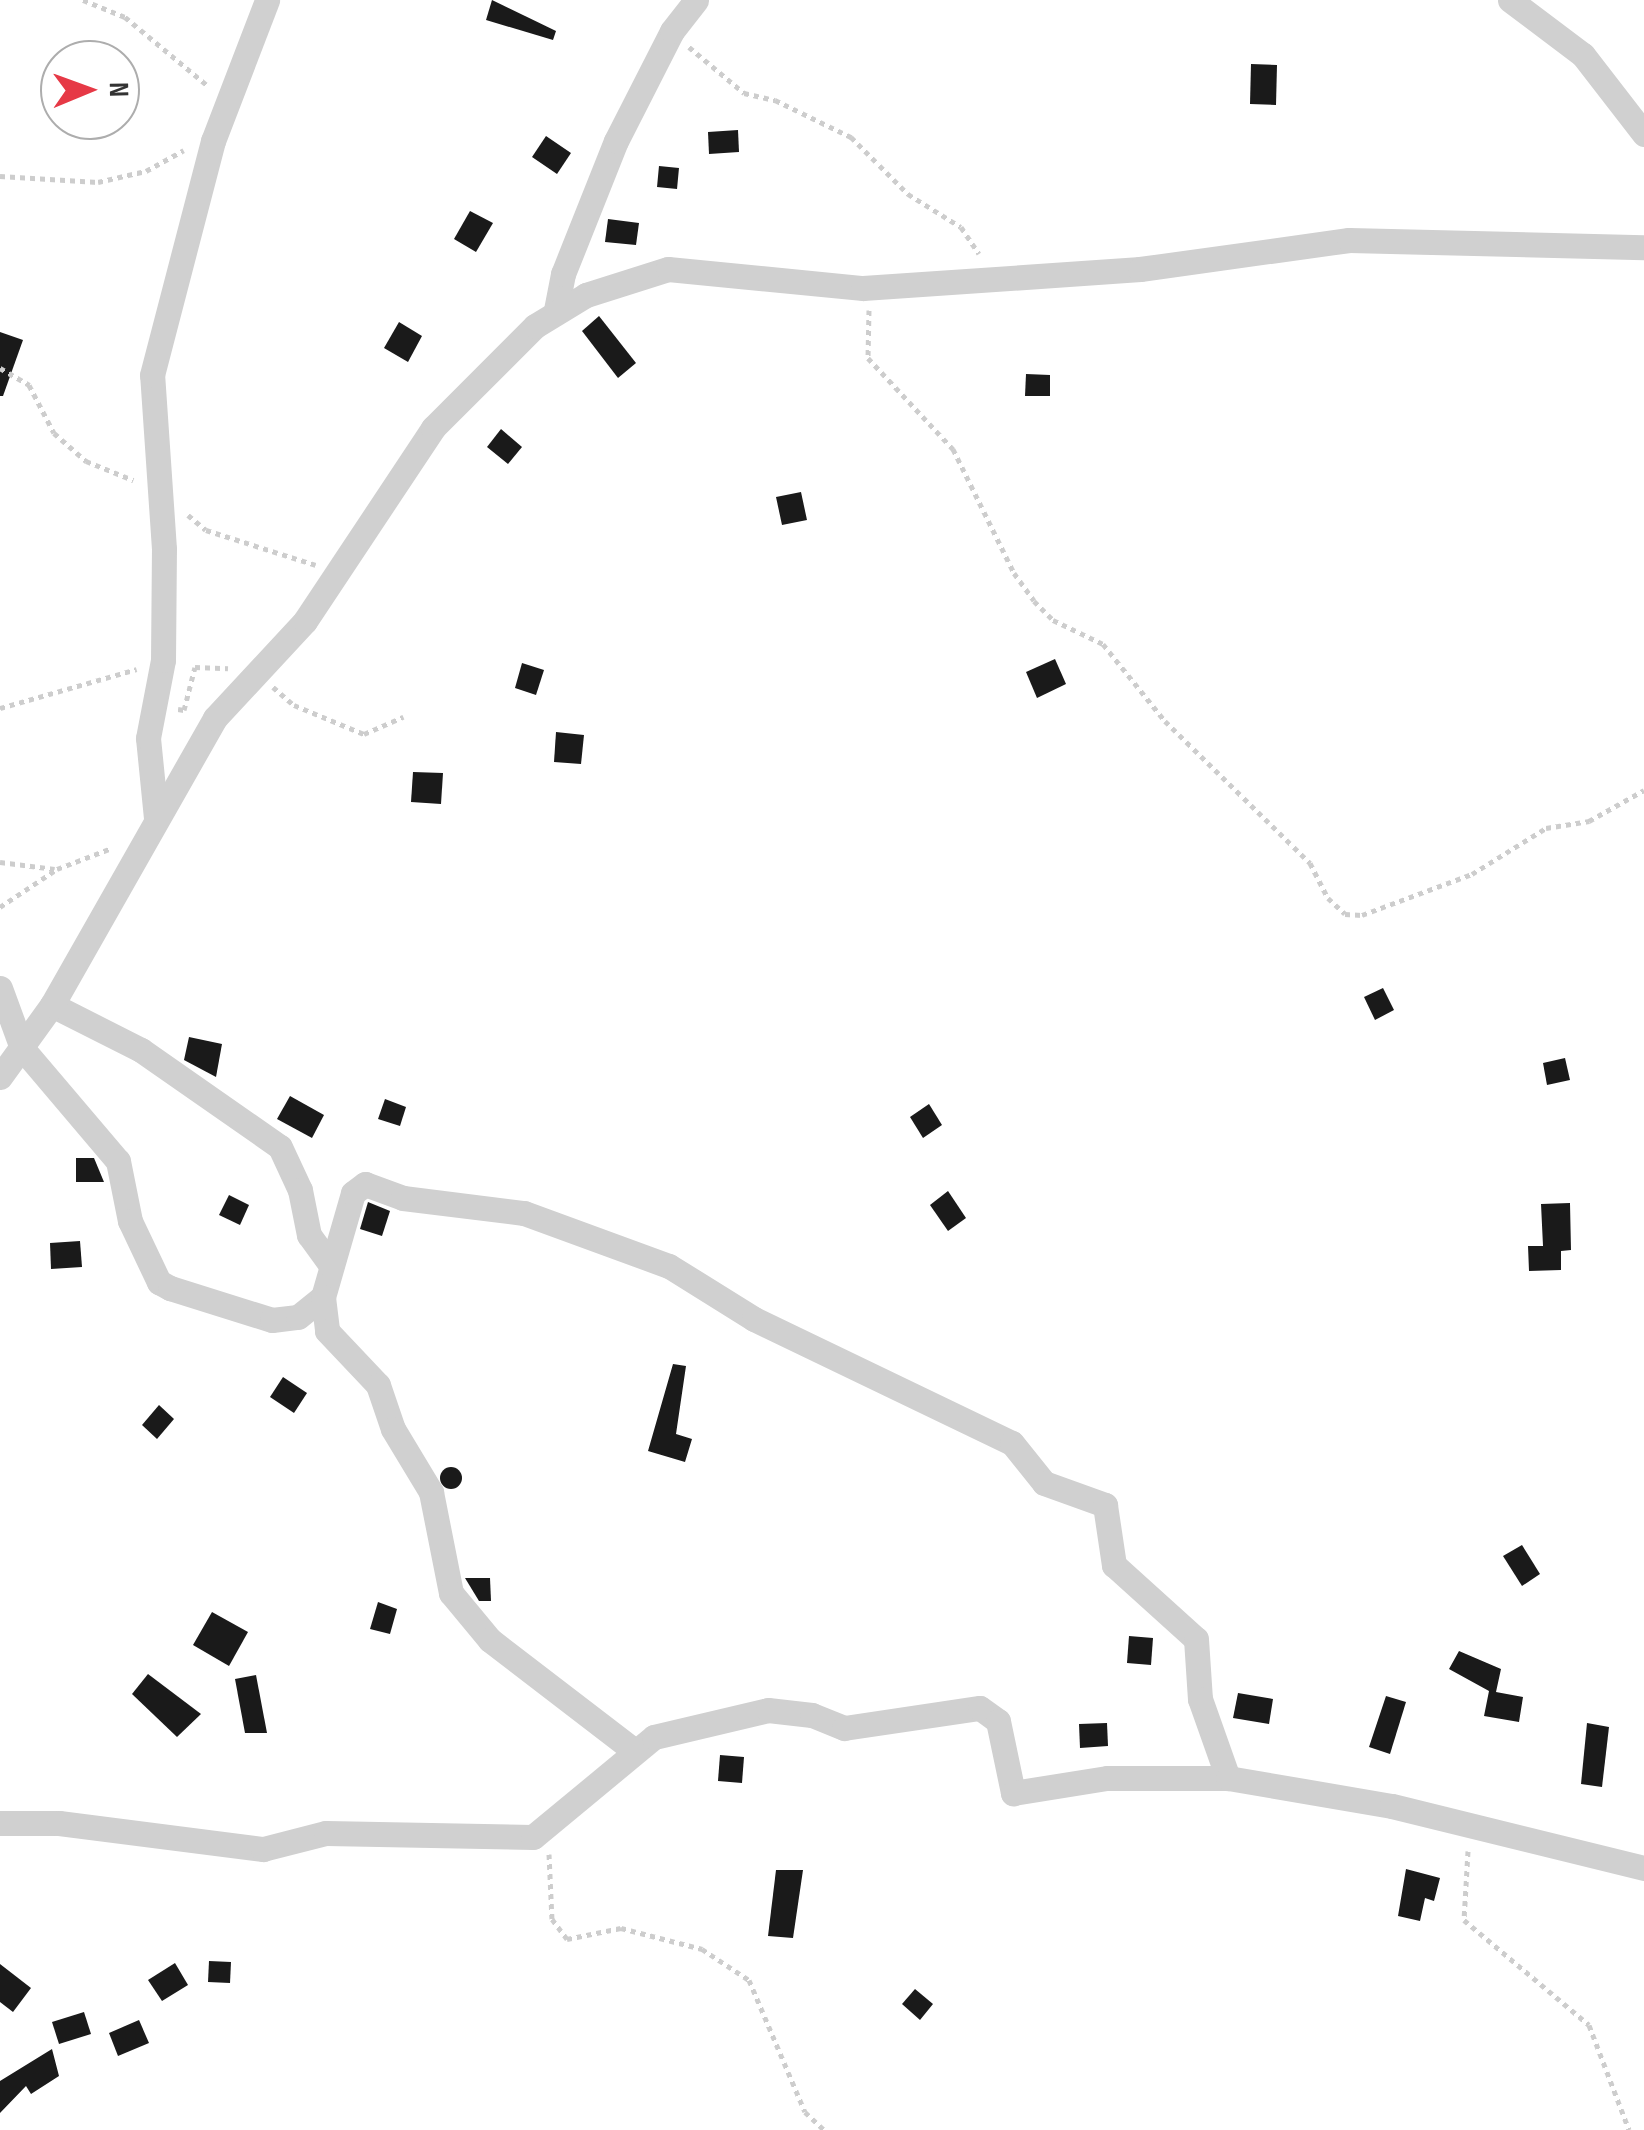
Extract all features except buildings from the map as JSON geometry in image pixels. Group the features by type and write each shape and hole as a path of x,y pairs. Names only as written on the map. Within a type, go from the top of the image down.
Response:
{"street":[{"path":"156,818 148,738 163,660 152,375 213,140 268,0"},
{"path":"556,310 563,274 616,141 672,31 696,0"},
{"path":"1510,0 1582,56 1644,134"},
{"path":"0,1078 52,1005 214,718 305,621 433,428 556,310 620,280 668,268 863,288 1140,269 1349,240 1644,246"},
{"path":"0,988 22,1048 118,1161 130,1221 159,1282 283,1322 322,1297"},
{"path":"52,1005 142,1050 280,1147 300,1190 309,1235 331,1265"},
{"path":"632,1749 490,1640 451,1593 431,1492 394,1429 378,1385 327,1332 322,1297 353,1193 364,1184 404,1198 524,1213 669,1266 754,1318 1012,1443 1044,1482 1105,1505 1114,1565 1196,1639 1200,1700 1228,1778"},
{"path":"0,1823 59,1822 263,1849 326,1833 533,1837 632,1749 654,1738 768,1710 812,1715 844,1728 980,1708 998,1721 1013,1793 1107,1778 1228,1778 1350,1797 1644,1868"}],"path":[{"path":"84,0 125,17 136,32 182,61 194,79 228,95"},
{"path":"672,31 726,82 850,137 908,194 961,227 994,278"},
{"path":"0,176 98,182 146,171 168,154 213,140"},
{"path":"863,288 871,315 868,358 953,449 1014,574 1034,601 1053,620 1104,644 1165,721 1299,851 1345,914 1362,915 1472,874 1546,828 1589,821 1644,790"},
{"path":"0,708 163,660"},
{"path":"0,907 58,869 118,844"},
{"path":"0,862 58,869"},
{"path":"1469,1828 1464,1920 1589,2025 1629,2130"},
{"path":"533,1837 550,1855 552,1919 561,1935 596,1938 621,1928 702,1949 749,1980 805,2112 824,2130"}]}
